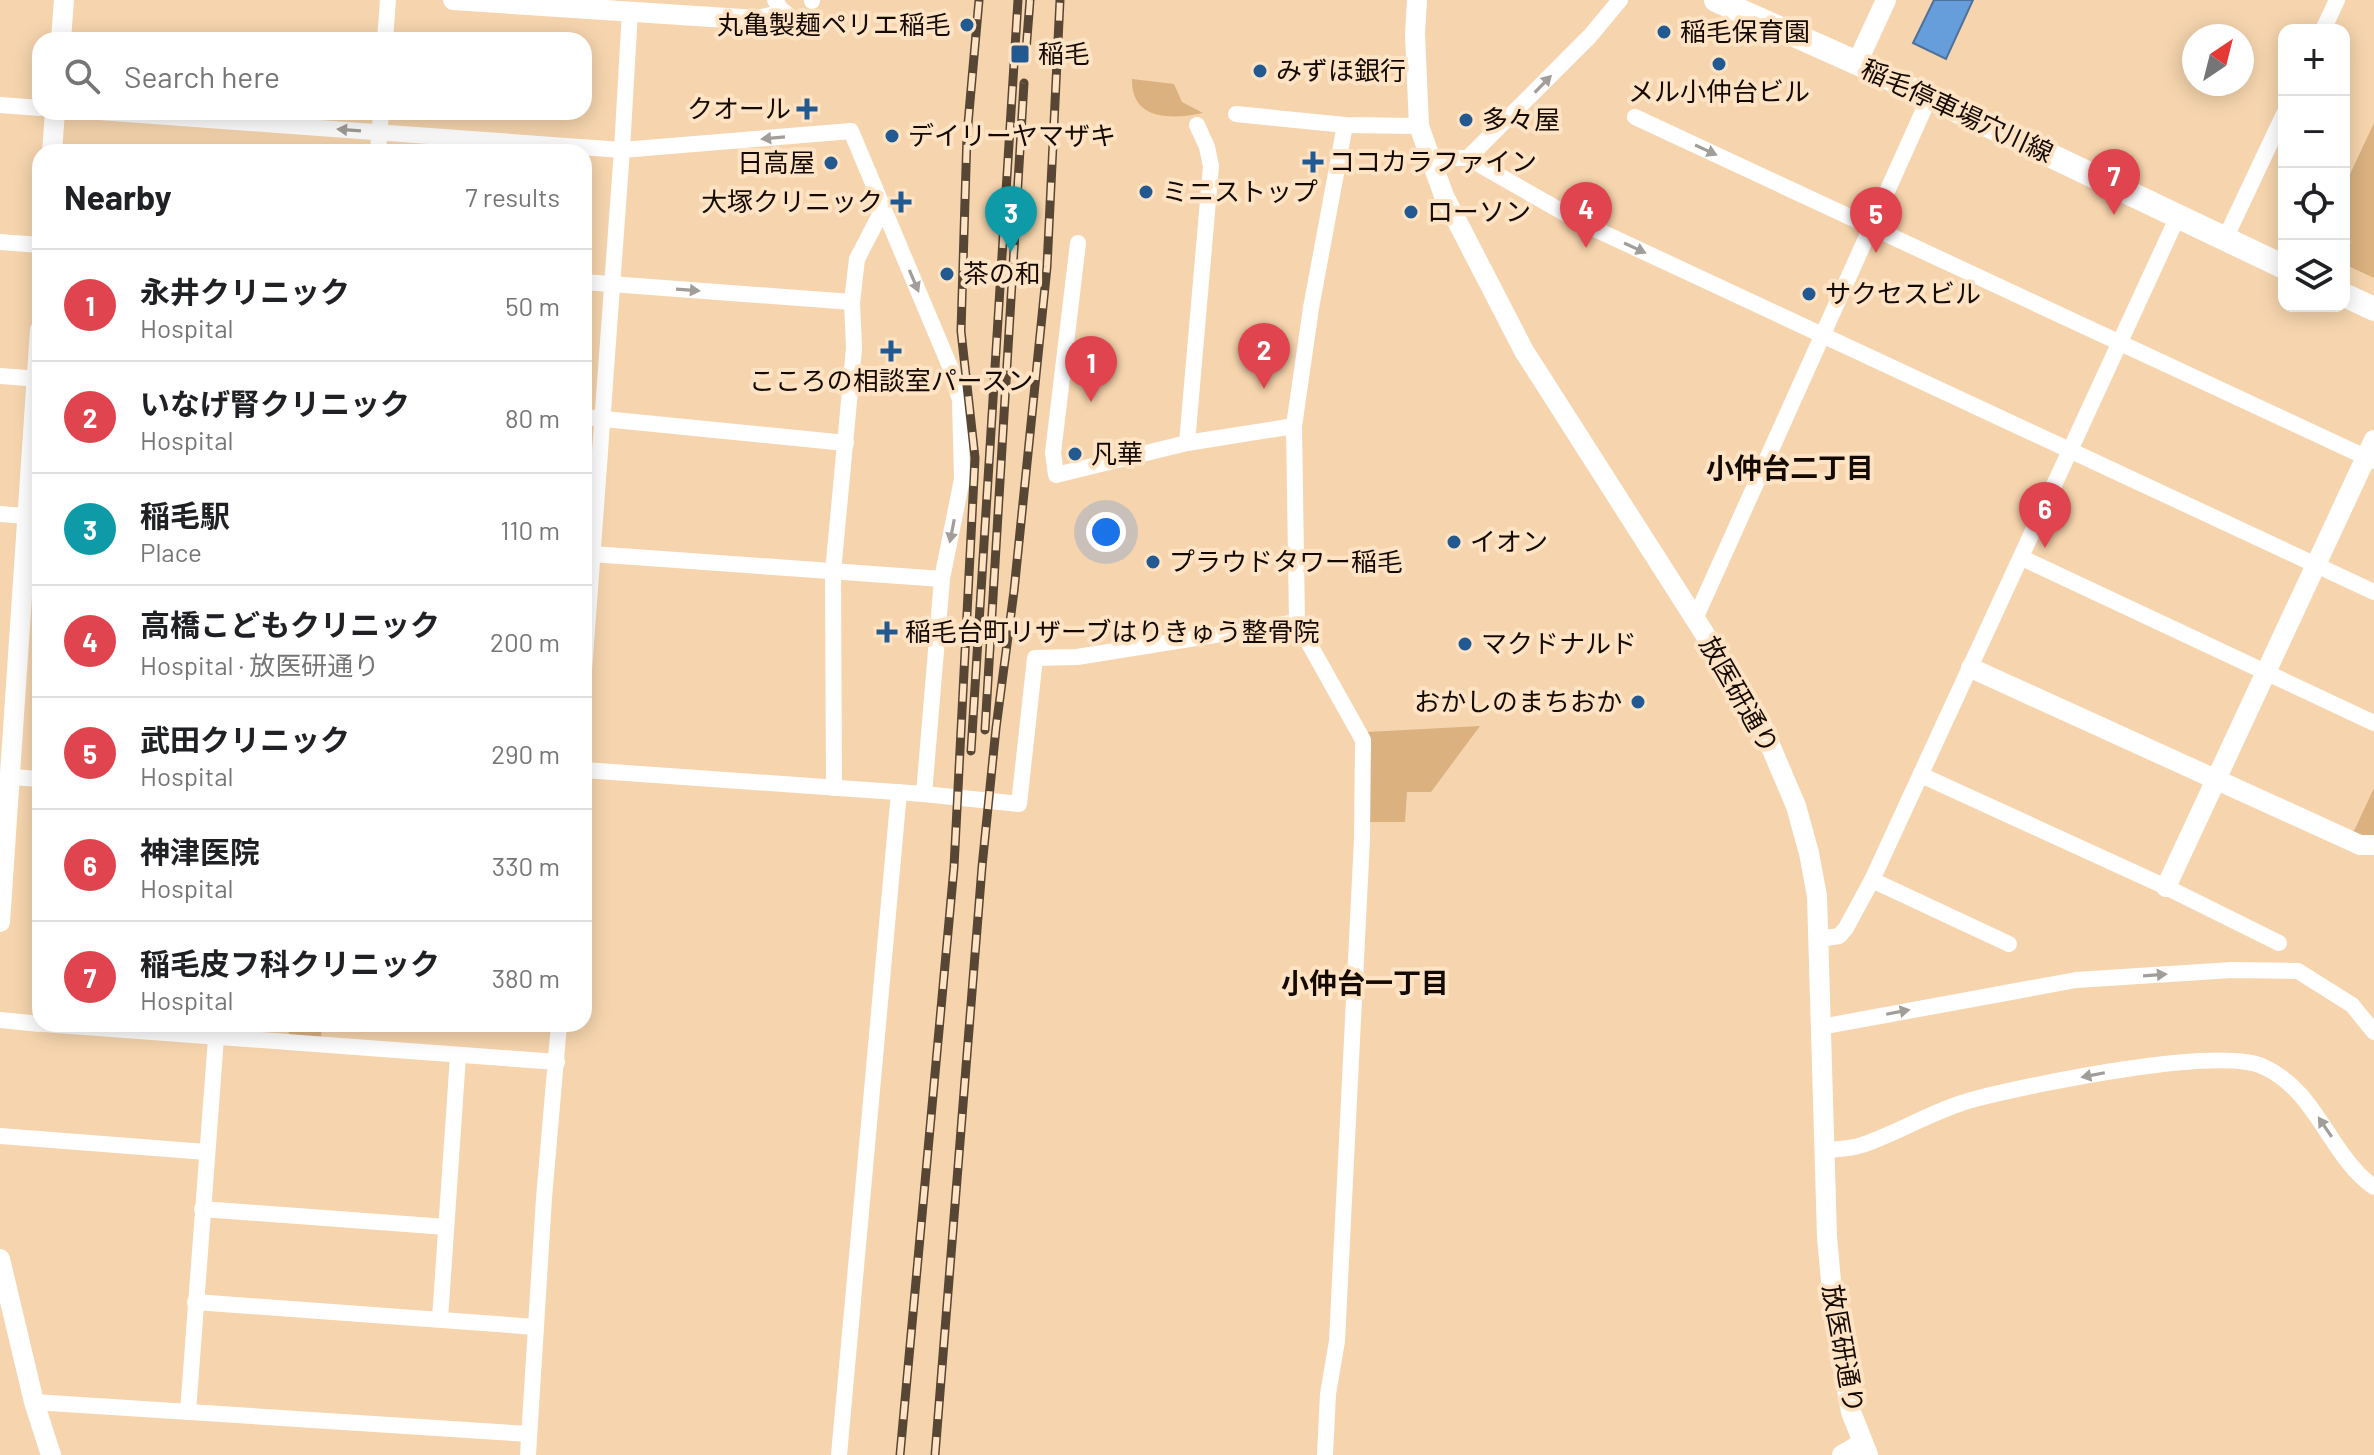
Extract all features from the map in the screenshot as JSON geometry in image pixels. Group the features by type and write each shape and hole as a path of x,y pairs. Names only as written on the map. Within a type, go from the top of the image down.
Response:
{"main road":[{"name":"稲毛停車場穴川線","path":"1716,0 1857,63 2278,264"},
{"path":"2350,298 2374,309"}],"street":[{"path":"62,32 64,0"},
{"path":"386,32 388,0"},
{"path":"453,0 757,20 780,7"},
{"name":"放医研通り","path":"1417,0 1415,34 1419,126 1444,196 1524,351 1759,719 1780,767 1809,853 1817,896 1820,939 1827,1237 1834,1314 1851,1412 1866,1449"},
{"path":"1468,158 1590,36 1620,0"},
{"path":"1857,63 1886,0"},
{"path":"2326,24 2337,0"},
{"path":"592,495 602,418 630,11"},
{"path":"1695,619 1929,98"},
{"path":"0,105 32,107"},
{"path":"1236,114 1345,125 1419,126"},
{"path":"1635,117 2120,343 2371,453 2166,887"},
{"path":"53,144 54,120"},
{"path":"211,120 541,144"},
{"path":"379,144 381,120"},
{"path":"1187,443 1211,166 1197,125"},
{"path":"1325,1455 1328,1394 1337,1341 1362,839 1363,740 1297,622 1294,426 1311,308 1345,125"},
{"path":"2225,239 2278,127"},
{"path":"592,148 622,150 851,131 951,369 960,400 962,479 942,579 924,794"},
{"path":"1431,158 1468,158 1582,223 2374,592"},
{"path":"834,788 833,572 854,348 852,302 857,259 883,209"},
{"path":"1820,939 1839,936 1872,880 2178,216"},
{"path":"0,242 32,244"},
{"path":"1078,243 1053,453 1056,475 1187,443 1294,426"},
{"path":"592,283 852,302"},
{"path":"0,376 32,379"},
{"path":"592,417 846,443"},
{"path":"0,514 32,517"},
{"path":"0,922 4,816 11,777 32,529"},
{"path":"592,554 942,579"},
{"path":"2022,558 2374,723"},
{"path":"592,771 899,792 1019,804 1035,658 1077,657 1297,622"},
{"path":"1971,668 2360,845 2374,845"},
{"path":"1921,775 2166,887 2279,943"},
{"path":"11,777 32,778"},
{"path":"839,1455 899,792"},
{"path":"1872,880 2009,944"},
{"path":"1821,1027 2076,980 2232,970 2298,971 2352,1005 2374,1032"},
{"path":"0,1020 32,1023"},
{"path":"141,1032 557,1062"},
{"path":"528,1455 544,1198 559,1032"},
{"path":"188,1412 216,1038"},
{"path":"440,1319 458,1056"},
{"path":"1826,1150 1859,1146 1973,1099 2103,1072 2217,1060 2263,1066 2303,1094 2359,1176 2374,1187"},
{"path":"0,1136 206,1152"},
{"path":"202,1209 446,1227"},
{"path":"0,1259 34,1402 51,1455"},
{"path":"195,1302 536,1327"},
{"path":"34,1402 529,1434"},
{"path":"1840,1454 1866,1449"}],"shaded area":[{"path":"1132,79 1174,84 1182,102 1203,113 1168,116 1146,110 1134,93"},
{"path":"2374,123 2374,278 2350,267 2350,174"},
{"path":"1480,726 1431,792 1407,792 1405,822 1366,822 1367,732"},
{"path":"2374,788 2374,837 2359,836 2353,833"},
{"path":"288,1032 321,1032 321,1039 291,1036"}],"water":[{"path":"1934,0 1973,0 1946,59 1913,43"}],"railway":[{"path":"900,1455 954,867 975,458 961,331 967,135 979,0"},
{"path":"971,751 1018,0"},
{"path":"1026,51 1030,0"},
{"path":"935,1455 982,867 1047,267 1060,0"},
{"path":"985,730 1024,83"}],"place":[{"name":"丸亀製麺ペリエ稲毛","path":"967,25"},
{"name":"稲毛保育園","path":"1664,32"},
{"name":"稲毛","path":"1020,54"},
{"name":"メル小仲台ビル","path":"1719,64"},
{"name":"みずほ銀行","path":"1260,71"},
{"name":"クオール","path":"807,109"},
{"name":"多々屋","path":"1466,120"},
{"name":"デイリーヤマザキ","path":"892,136"},
{"name":"ココカラファイン","path":"1313,162"},
{"name":"日高屋","path":"831,163"},
{"name":"ミニストップ","path":"1146,192"},
{"name":"大塚クリニック","path":"901,202"},
{"name":"ローソン","path":"1411,212"},
{"name":"稲毛皮フ科クリニック","path":"2114,215"},
{"name":"高橋こどもクリニック","path":"1586,248"},
{"name":"稲毛駅","path":"1011,252"},
{"name":"武田クリニック","path":"1876,253"},
{"name":"茶の和","path":"947,274"},
{"name":"サクセスビル","path":"1809,294"},
{"name":"こころの相談室パースン","path":"891,351"},
{"name":"いなげ腎クリニック","path":"1264,389"},
{"name":"永井クリニック","path":"1091,402"},
{"name":"凡華","path":"1075,454"},
{"name":"イオン","path":"1454,542"},
{"name":"神津医院","path":"2045,548"},
{"name":"プラウドタワー稲毛","path":"1153,562"},
{"name":"稲毛台町リザーブはりきゅう整骨院","path":"887,632"},
{"name":"マクドナルド","path":"1465,644"},
{"name":"おかしのまちおか","path":"1638,702"}],"district":[{"name":"小仲台二丁目","path":"1790,468"},
{"name":"小仲台一丁目","path":"1365,983"}]}
